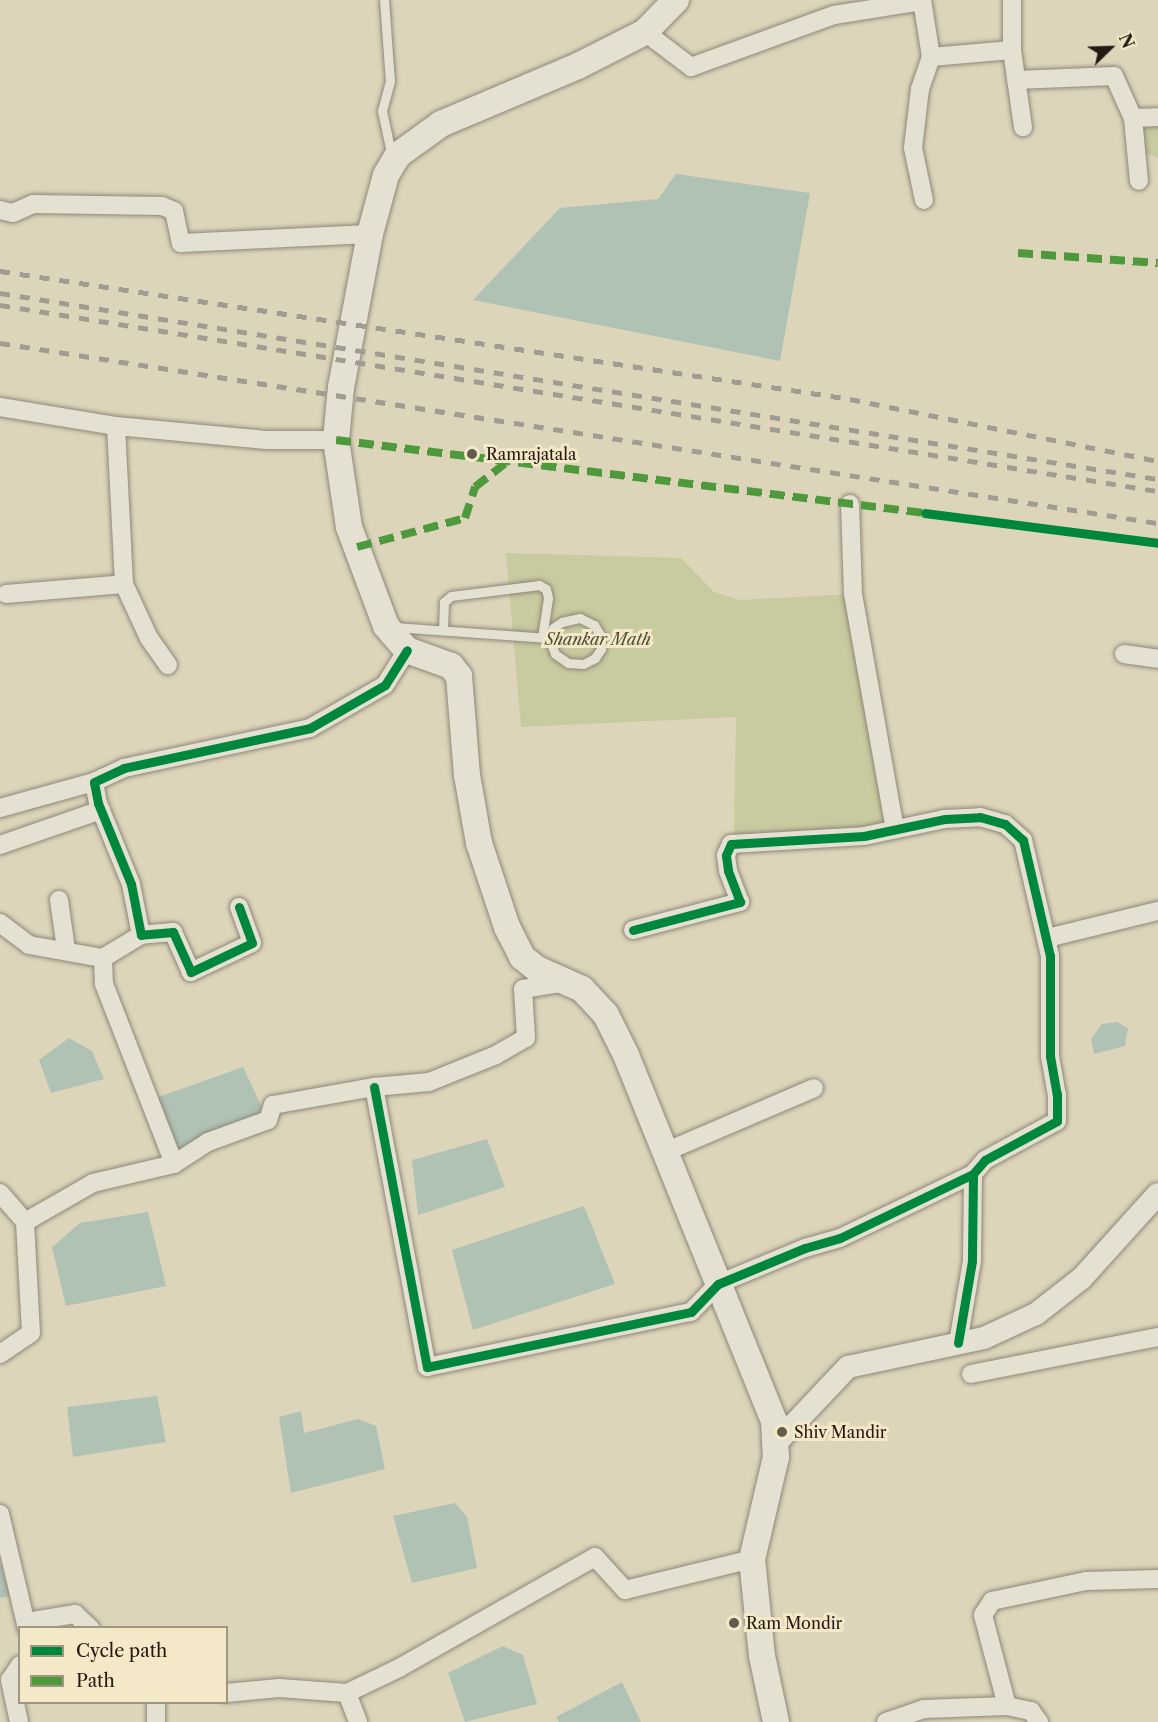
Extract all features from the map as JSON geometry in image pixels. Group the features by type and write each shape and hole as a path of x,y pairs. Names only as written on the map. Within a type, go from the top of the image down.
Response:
{"main road":[{"path":"676,0 645,32 578,66 441,124 410,144 393,163 370,234 341,387 336,440 350,527 386,626 407,650 456,669 479,843 499,906 522,957 537,969 569,982 596,1000 606,1015 665,1152 774,1421 778,1441 752,1559 762,1656 776,1722"}],"street":[{"path":"645,32 692,67 834,15 922,0 931,57 920,89 913,148 924,200"},
{"path":"1012,0 1012,50 1023,127"},
{"path":"931,57 1012,50"},
{"path":"1016,80 1114,76 1133,118 1139,181"},
{"path":"1133,118 1158,117"},
{"path":"0,210 13,213 33,204 162,206 174,211 181,243 370,234"},
{"path":"0,407 116,426 266,440 336,440"},
{"path":"116,426 124,584 149,638 168,665"},
{"path":"850,504 853,594 895,829"},
{"path":"6,594 124,584"},
{"path":"0,808 94,782 124,768 310,728 385,685 407,650"},
{"path":"1124,654 1158,659"},
{"path":"94,782 100,810 131,884 141,935"},
{"path":"0,846 100,810"},
{"path":"374,1087 427,1367 692,1312 718,1284 805,1248 840,1238 973,1174 985,1160 1057,1122 1057,1094 1050,1056 1052,988 1047,938 1023,840 1005,824 980,817 957,818 864,836 731,844 726,855 728,870 740,902 633,930"},
{"path":"59,900 66,949"},
{"path":"0,923 28,945 66,949 103,958 141,935 172,932 191,972 252,943 239,907"},
{"path":"1047,938 1158,911"},
{"path":"103,958 104,984 174,1164"},
{"path":"25,1222 93,1183 174,1164 208,1142 268,1120 273,1106 374,1087 429,1082 496,1055 526,1038 524,989 569,982"},
{"path":"665,1152 814,1088"},
{"path":"958,1343 972,1261 973,1174"},
{"path":"0,1193 25,1222 31,1333 0,1354"},
{"path":"778,1441 848,1367 984,1338 1036,1314 1082,1278 1158,1194"},
{"path":"970,1374 1158,1337"},
{"path":"0,1514 27,1625 75,1614 88,1626"},
{"path":"228,1693 279,1688 346,1693 399,1668 595,1557 625,1590 752,1559"},
{"path":"1007,1706 983,1615 992,1601 1086,1581 1158,1579"},
{"path":"18,1668 10,1680 19,1722"},
{"path":"346,1693 358,1722"},
{"path":"156,1704 156,1722"},
{"path":"886,1722 924,1710 1007,1706 1031,1711 1039,1722"}],"lane":[{"path":"384,0 390,81 381,111 393,163"},
{"path":"443,630 444,602 452,596 539,585 546,589 548,598 545,638 555,654 568,663 583,664 595,658 601,649 601,636 594,625 580,618 562,621 545,638"},
{"path":"386,626 545,638"}],"green space":[{"path":"1158,118 1158,158 1141,151 1135,120"},
{"name":"Shankar Math","path":"506,553 681,558 714,592 740,600 853,594 893,827 734,838 736,717 521,727"}],"shaded area":[{"path":"676,174 810,193 780,361 473,300 560,208 658,199"},
{"path":"1117,1022 1128,1028 1125,1046 1094,1054 1091,1039 1102,1024"},
{"path":"69,1038 92,1051 104,1079 51,1093 39,1060"},
{"path":"243,1067 268,1120 180,1167 153,1099"},
{"path":"487,1139 505,1187 418,1215 412,1160"},
{"path":"584,1206 615,1284 473,1330 452,1250"},
{"path":"148,1212 166,1286 66,1306 52,1247 80,1223"},
{"path":"157,1396 166,1442 73,1457 67,1407"},
{"path":"301,1411 304,1433 358,1419 376,1426 385,1469 291,1493 279,1417"},
{"path":"455,1503 467,1517 477,1568 412,1583 393,1516"},
{"path":"0,1563 10,1596 0,1598"},
{"path":"503,1646 523,1655 537,1704 465,1722 448,1673"},
{"path":"622,1682 641,1722 559,1722 556,1717"}],"railway":[{"path":"0,271 850,399 1158,461"},
{"path":"0,293 1158,479"},
{"path":"0,305 1158,491"},
{"path":"0,343 1158,523"}],"marked path":[{"path":"1018,253 1158,263"},
{"path":"336,440 925,513"},
{"path":"357,547 465,518 475,487 508,461"}],"cycle path":[{"path":"925,513 1158,543"},
{"path":"239,907 252,943 191,972 173,932 141,935 131,884 98,803 94,782 124,768 310,728 385,685 407,650"},
{"path":"633,930 740,902 728,870 726,855 731,844 864,836 945,819 980,817 1005,824 1023,840 1050,956 1050,1056 1057,1094 1057,1121 985,1160 973,1174"},
{"path":"374,1087 427,1367 691,1312 718,1284 805,1248 840,1238 973,1174 972,1261 958,1343"}],"place":[{"name":"Ramrajatala","path":"472,454"},
{"name":"Shiv Mandir","path":"782,1432"},
{"name":"Ram Mondir","path":"734,1623"}]}
